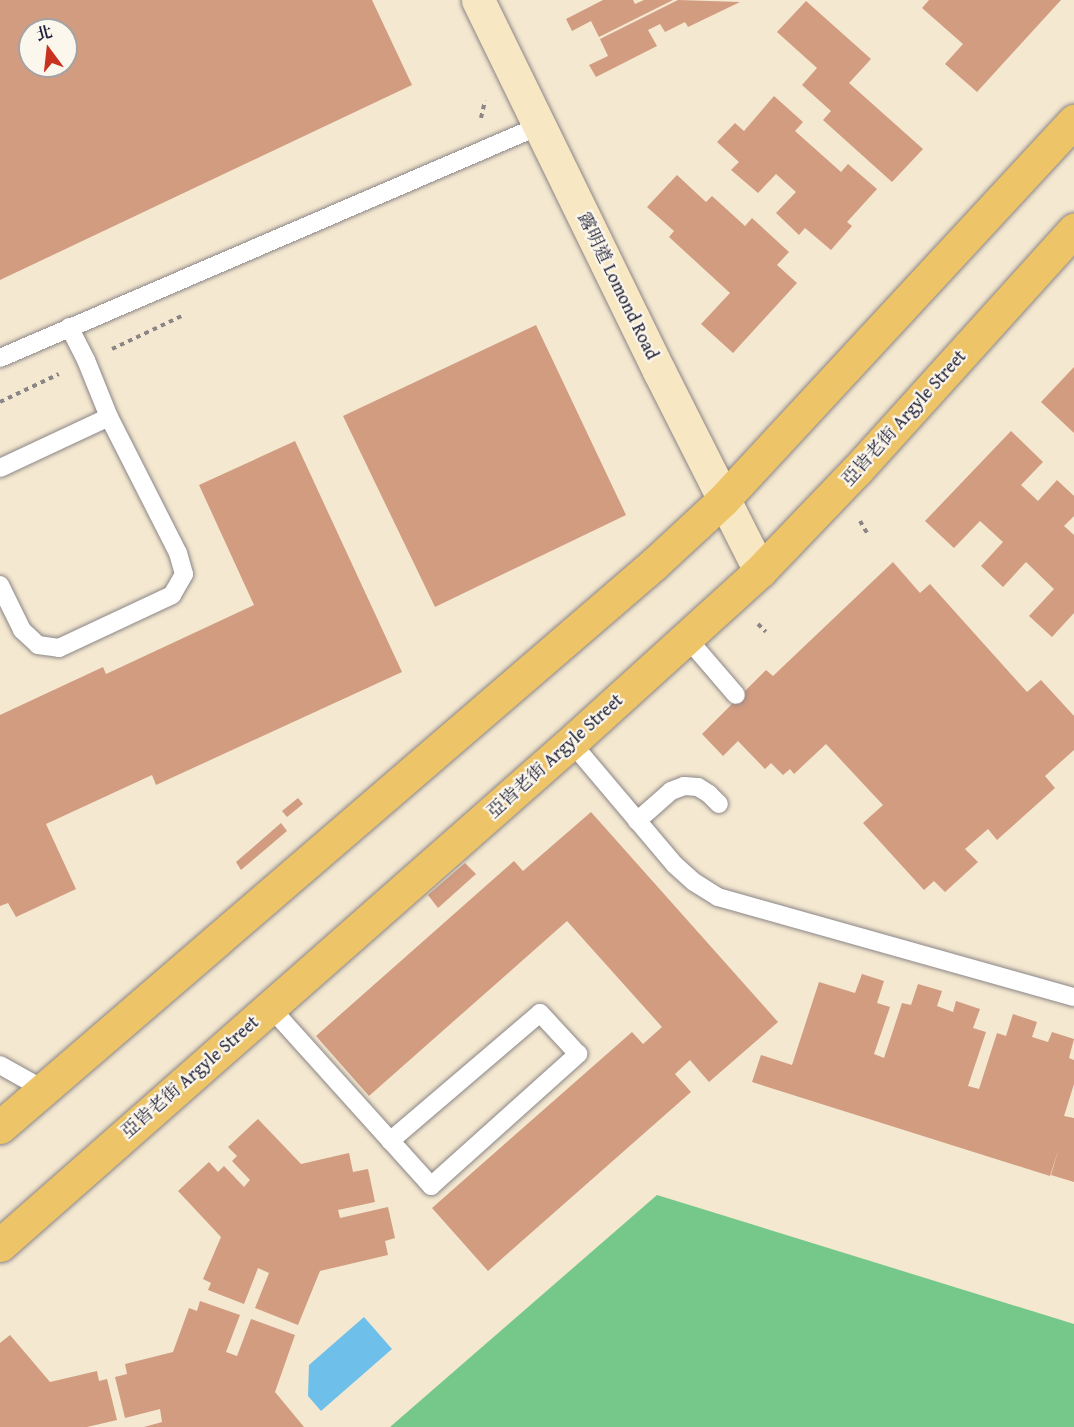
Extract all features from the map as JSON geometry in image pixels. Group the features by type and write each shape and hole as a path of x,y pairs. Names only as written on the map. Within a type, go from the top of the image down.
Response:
{"main road":[{"path":"0,1127 532,670 654,564 723,500 1074,121"},
{"name":"亞皆老街 Argyle Street","path":"0,1245 571,742 760,571 851,477 1074,230"}],"street":[{"name":"露明道 Lomond Road","path":"478,0 760,571"}],"lane":[{"path":"0,358 539,126"},
{"path":"0,585 22,630 38,645 58,648 172,595 184,574 178,553 109,417 86,360 69,327"},
{"path":"0,468 109,417"},
{"path":"687,638 736,695"},
{"path":"571,742 675,865 718,897 1074,998"},
{"path":"637,821 671,791 684,786 698,787 718,804"},
{"path":"270,1007 430,1186 578,1054 540,1013 390,1141"},
{"path":"0,1065 43,1089"}],"green space":[{"path":"657,1195 1074,1324 1074,1427 390,1427"}],"water":[{"path":"364,1317 392,1349 321,1411 308,1396 309,1365"}],"building":[{"path":"0,0 372,0 412,85 0,280"},
{"path":"603,0 633,0 635,4 644,0 673,0 599,37 591,21 572,31 566,19"},
{"path":"678,0 740,2 688,27 685,22 665,32 660,24 648,30 657,46 596,77 589,65 608,56 600,39"},
{"path":"929,0 1061,0 977,92 945,64 963,44 922,8"},
{"path":"806,1 871,59 849,83 923,149 892,182 823,120 831,111 802,85 817,68 777,32"},
{"path":"774,96 803,122 795,131 841,172 848,164 877,189 847,222 852,226 831,250 805,228 799,235 776,213 796,192 776,174 758,193 731,170 739,162 717,142 735,123 744,131"},
{"path":"677,175 706,202 712,196 745,226 752,218 789,252 777,265 797,283 733,353 701,324 730,293 669,237 674,231 647,207"},
{"path":"536,325 626,515 435,607 343,416"},
{"path":"1074,367 1074,433 1041,402"},
{"path":"1011,431 1043,462 1021,485 1038,501 1057,480 1074,496 1074,516 1064,526 1074,535 1074,613 1052,637 1029,616 1054,589 1026,562 1003,587 981,566 1003,542 980,521 954,548 925,521"},
{"path":"295,441 402,672 156,785 152,775 46,824 76,889 16,917 8,903 0,906 0,715 103,667 106,674 254,605 199,485"},
{"path":"893,562 920,593 930,584 1027,692 1041,680 1074,716 1074,750 1045,776 1055,788 997,840 988,829 965,849 978,862 945,892 934,881 924,890 863,823 883,805 826,744 794,774 790,769 783,775 771,763 765,769 738,741 723,756 702,734 766,670 773,676"},
{"path":"298,798 303,804 287,817 282,811"},
{"path":"591,812 778,1022 709,1082 690,1060 675,1074 691,1092 488,1271 432,1208 632,1032 643,1044 662,1027 567,921 369,1096 316,1036 514,861 523,871"},
{"path":"281,823 287,831 241,870 236,862"},
{"path":"465,863 476,874 438,908 428,895"},
{"path":"862,974 884,981 877,1003 890,1007 874,1054 884,1058 902,1003 911,1005 918,984 942,991 937,1006 953,1012 956,1001 980,1009 973,1028 986,1032 968,1086 979,1089 997,1033 1006,1036 1013,1014 1037,1022 1032,1037 1048,1042 1052,1032 1074,1039 1069,1058 1074,1060 1074,1084 1064,1116 1074,1118 1074,1182 1051,1175 1059,1148 1050,1176 752,1082 761,1055 792,1065 819,982 855,993"},
{"path":"258,1119 301,1164 349,1153 353,1172 368,1169 375,1202 338,1210 340,1218 388,1207 395,1238 385,1241 388,1255 320,1271 298,1325 255,1308 269,1273 258,1268 244,1304 208,1290 211,1283 203,1279 221,1237 178,1191 209,1162 218,1172 224,1166 244,1187 250,1180 232,1161 237,1156 228,1147"},
{"path":"200,1301 240,1315 226,1352 237,1356 251,1319 295,1335 275,1392 304,1427 144,1427 162,1422 160,1409 125,1418 115,1377 127,1374 125,1364 173,1352 189,1308 197,1311"},
{"path":"10,1335 50,1382 97,1371 99,1381 107,1379 117,1420 87,1427 0,1427 0,1343"}]}
